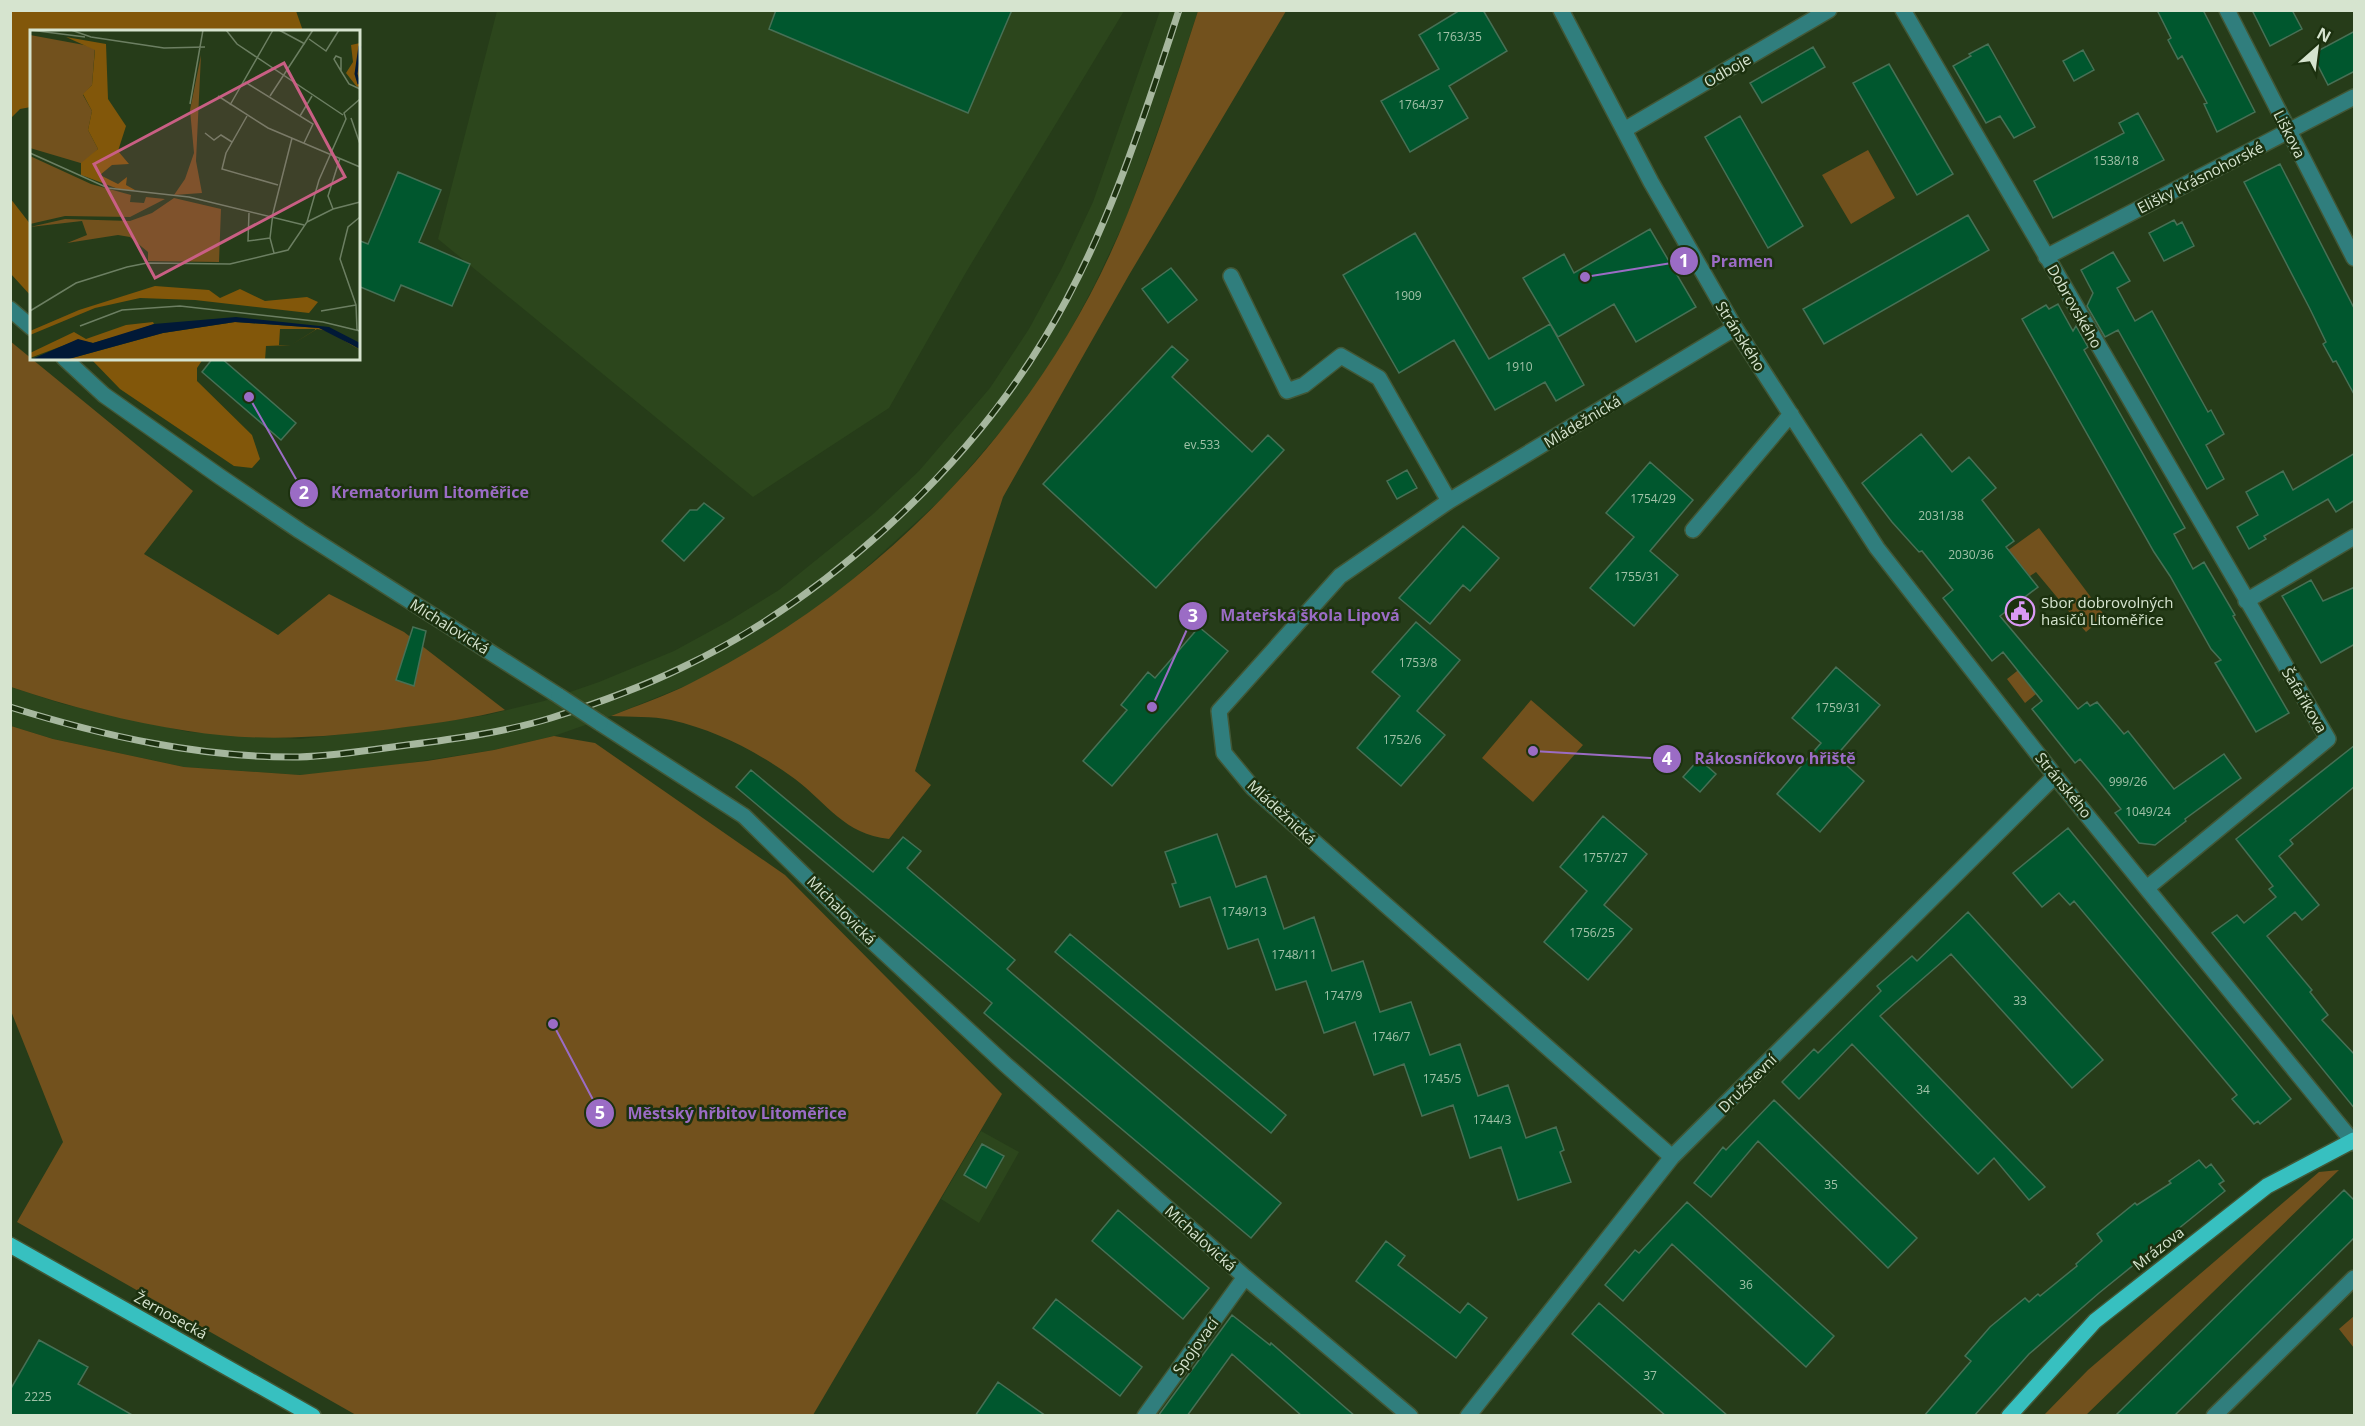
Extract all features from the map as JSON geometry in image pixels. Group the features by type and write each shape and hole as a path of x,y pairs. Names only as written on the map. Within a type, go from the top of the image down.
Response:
{"main road":[{"name":"Mrázova","path":"2009,1416 2104,1314 2267,1185 2354,1141"},
{"name":"Žernosecká","path":"10,1245 313,1416"}],"street":[{"name":"Stránského","path":"1561,10 1652,182 1735,327 1877,548 2055,776 2354,1141"},
{"name":"Odboje","path":"1624,130 1829,10"},
{"name":"Dobrovského","path":"1903,10 2246,601"},
{"name":"Liškova","path":"2227,10 2355,258"},
{"name":"Elišky Krásnohorské","path":"2046,257 2355,97"},
{"path":"1231,276 1287,391 1304,385 1341,356 1379,378 1449,501"},
{"path":"10,309 30,326"},
{"name":"Mládežnická","path":"1672,1157 1253,788 1224,753 1219,711 1340,576 1449,501 1735,327"},
{"name":"Michalovická","path":"66,360 104,395 300,531 744,816 863,933 1006,1065 1245,1277 1410,1416"},
{"path":"1693,530 1791,414"},
{"path":"2246,601 2355,537"},
{"name":"Šafaříkova","path":"2148,888 2328,739 2246,601"},
{"name":"Družstevní","path":"1468,1416 1672,1157 2055,776"},
{"name":"Spojovací","path":"1145,1416 1245,1277"},
{"path":"2214,1416 2355,1278"}],"shaded area":[{"path":"11,10 296,11 303,30 30,30 30,107 20,109 11,118"},
{"path":"497,11 1124,11 965,274 889,408 753,497 438,239"},
{"path":"1160,11 1198,11 1127,216 1061,348 1019,410 945,496 848,584 799,620 748,653 690,684 554,736 494,750 364,770 300,775 184,767 53,739 11,726 11,687 63,704 189,732 300,739 487,715 544,701 599,682 674,651 779,590 872,515 919,471 990,388 1029,329 1062,268 1093,202"},
{"path":"1198,11 1286,11 1129,275 1003,497 915,771 931,785 889,839 873,836 848,824 781,769 720,736 671,720 611,716 691,683 762,643 830,597 893,545 952,488 1005,426 1052,360 1093,289 1137,190"},
{"path":"1868,150 1895,198 1851,224 1822,175"},
{"path":"10,198 30,224 30,295 11,274"},
{"path":"10,341 30,357 30,360 33,360 193,491 144,554 278,635 329,594 404,632 505,710 443,722 352,734 243,737 215,735 143,723 76,707 11,687"},
{"path":"92,360 202,360 197,368 197,381 252,435 260,459 252,468 234,466 120,389"},
{"path":"2039,528 2105,616 2086,632 2036,572 2030,576 2012,554 1975,582 1971,577"},
{"path":"2031,660 2034,664 2021,675 2036,694 2025,703 2007,679"},
{"path":"1531,700 1583,745 1533,802 1482,758"},
{"path":"11,726 53,739 184,767 300,775 427,761 494,750 554,736 595,743 785,875 1002,1094 813,1415 356,1415 17,1222 63,1142 11,1011"},
{"path":"981,1131 1019,1152 979,1223 941,1199"},
{"path":"2339,1170 2086,1415 2044,1415 2088,1370 2319,1172"},
{"path":"2354,1316 2354,1348 2339,1329"}],"building":[{"path":"776,10 1012,10 968,113 769,29"},
{"path":"1460,10 1483,10 1507,51 1449,86 1468,118 1410,152 1381,101 1439,69 1419,35"},
{"path":"2157,10 2203,10 2255,112 2217,132 2204,104 2207,103 2182,56 2178,59 2168,40 2171,38"},
{"path":"2252,10 2292,10 2302,29 2270,46"},
{"path":"2355,31 2355,71 2328,85 2312,54"},
{"path":"1988,44 2035,127 2014,138 2000,116 1986,123 1953,66"},
{"path":"1813,47 1825,67 1762,103 1750,83"},
{"path":"2083,50 2094,70 2074,81 2063,61"},
{"path":"1889,64 1953,174 1917,195 1853,83"},
{"path":"2138,113 2164,160 2053,218 2034,181 2124,133 2119,123"},
{"path":"1740,116 1803,226 1768,248 1705,137"},
{"path":"2280,164 2355,310 2355,396 2336,361 2333,362 2323,344 2326,342 2310,309 2244,182"},
{"path":"398,172 441,190 419,242 470,264 452,306 401,285 394,301 360,287 360,241 368,244"},
{"path":"1968,215 1989,250 1824,344 1803,309"},
{"path":"2174,220 2177,225 2182,222 2194,246 2164,261 2149,233"},
{"path":"1650,229 1696,307 1636,342 1614,304 1558,337 1523,278 1564,254 1574,273"},
{"path":"1415,233 1489,359 1550,324 1584,385 1556,401 1545,382 1495,410 1454,340 1399,373 1343,275"},
{"path":"2113,252 2130,281 2117,288 2135,321 2152,311 2208,412 2211,410 2224,434 2206,445 2224,479 2207,489 2118,330 2105,337 2087,306 2093,293 2081,270"},
{"path":"1171,268 1197,300 1168,323 1142,289"},
{"path":"2058,304 2073,331 2076,326 2088,347 2084,350 2185,528 2174,534 2193,569 2204,562 2289,713 2256,732 2215,663 2221,660 2211,649 2154,552 2022,319 2046,305 2049,309"},
{"path":"1172,346 1188,360 1172,377 1252,452 1268,435 1284,450 1156,588 1043,484"},
{"path":"211,360 223,360 296,423 281,440 202,372"},
{"path":"1921,434 1952,472 1969,457 1996,488 1982,500 2014,541 2006,547 2038,587 2000,616 2078,709 2087,702 2090,706 2097,702 2124,734 2128,731 2174,789 2224,754 2241,778 2185,819 2186,821 2155,845 2139,843 2115,813 2121,809 2080,759 2075,763 2032,709 2042,701 2003,652 1992,661 1943,598 1953,590 1922,551 1919,552 1892,522 1862,483"},
{"path":"2355,453 2355,500 2336,512 2328,499 2264,536 2266,539 2249,549 2237,527 2258,515 2246,492 2283,471 2293,490"},
{"path":"1650,462 1693,500 1650,551 1678,575 1634,626 1590,588 1634,537 1606,513"},
{"path":"1407,470 1417,488 1397,499 1387,481"},
{"path":"704,503 724,518 684,561 662,541 690,510 697,510"},
{"path":"1463,526 1499,558 1470,591 1463,585 1430,624 1399,598"},
{"path":"2311,580 2323,601 2355,587 2355,644 2321,663 2282,596"},
{"path":"1416,622 1460,660 1417,711 1445,735 1401,786 1357,748 1400,696 1372,672"},
{"path":"413,627 426,631 414,686 396,680"},
{"path":"1199,627 1228,651 1112,786 1083,761 1127,710 1121,705 1148,672 1155,678"},
{"path":"1836,667 1880,705 1836,756 1864,781 1820,832 1777,794 1821,743 1792,718"},
{"path":"2355,745 2355,786 2290,840 2293,844 2279,856 2319,905 2302,920 2295,912 2267,936 2312,990 2310,992 2328,1015 2322,1020 2355,1055 2355,1109 2212,933 2237,915 2244,923 2276,897 2269,889 2273,886 2236,839"},
{"path":"1699,759 1716,774 1700,792 1683,777"},
{"path":"751,770 873,872 903,837 921,851 907,868 1015,960 1007,969 1281,1203 1251,1238 984,1013 992,1003 736,787"},
{"path":"1603,816 1647,854 1604,905 1632,929 1588,980 1544,942 1587,891 1560,867"},
{"path":"2068,828 2291,1099 2260,1124 2258,1121 2254,1124 2232,1099 2237,1095 2074,901 2070,905 2059,893 2042,907 2013,873"},
{"path":"1217,834 1236,887 1266,876 1284,929 1314,917 1332,971 1363,961 1380,1012 1411,1002 1430,1055 1460,1044 1478,1096 1508,1085 1526,1138 1556,1127 1564,1150 1560,1152 1571,1182 1518,1200 1501,1147 1470,1158 1453,1105 1422,1116 1404,1064 1374,1075 1355,1022 1324,1033 1306,981 1276,990 1258,939 1228,949 1210,897 1180,907 1172,884 1176,883 1165,852"},
{"path":"1968,912 2103,1060 2072,1088 1951,954 1880,1016 2045,1187 2029,1200 1994,1158 1978,1174 1852,1044 1799,1099 1782,1082 1814,1049 1818,1053 1881,991 1877,986 1912,956 1917,961"},
{"path":"1070,934 1286,1115 1271,1133 1055,952"},
{"path":"1774,1100 1917,1238 1888,1268 1758,1141 1711,1197 1694,1183 1723,1147 1726,1150"},
{"path":"982,1144 1004,1156 986,1188 964,1175"},
{"path":"2199,1160 2206,1168 2211,1164 2224,1181 2219,1184 2225,1191 2099,1293 2029,1354 1974,1416 1924,1416 1971,1361 1965,1356 1990,1327 2025,1298 2029,1302 2038,1294 2040,1296 2077,1266 2076,1264 2102,1241 2097,1234 2135,1203 2137,1205 2171,1183 2169,1181"},
{"path":"2344,1190 2355,1201 2355,1237 2174,1416 2115,1416"},
{"path":"1687,1202 1834,1336 1806,1367 1672,1244 1623,1301 1605,1285 1635,1250 1639,1253"},
{"path":"1118,1210 1209,1288 1183,1319 1092,1241"},
{"path":"1386,1241 1405,1256 1398,1265 1460,1313 1468,1303 1487,1318 1456,1358 1356,1281"},
{"path":"1056,1299 1142,1367 1120,1396 1033,1328"},
{"path":"1599,1303 1728,1416 1666,1416 1572,1334"},
{"path":"1232,1315 1270,1345 1271,1343 1355,1416 1302,1416 1232,1354 1187,1416 1158,1416"},
{"path":"39,1340 88,1367 78,1384 134,1416 10,1416 10,1390"},
{"path":"998,1382 1046,1416 975,1416"}],"railway":[{"path":"10,707 116,736 189,749 262,756 326,755 462,738 534,723 650,682 734,640 786,607 837,570 885,529 973,438 1011,389 1044,339 1086,261 1121,179 1179,10"}],"place":[{"name":"Pramen","path":"1585,277"},
{"name":"Krematorium Litoměřice","path":"249,397"},
{"name":"Sbor dobrovolných hasičů Litoměřice","path":"2020,611"},
{"name":"Mateřská škola Lipová","path":"1152,707"},
{"name":"Rákosníčkovo hřiště","path":"1533,751"},
{"name":"Městský hřbitov Litoměřice","path":"553,1024"}]}
